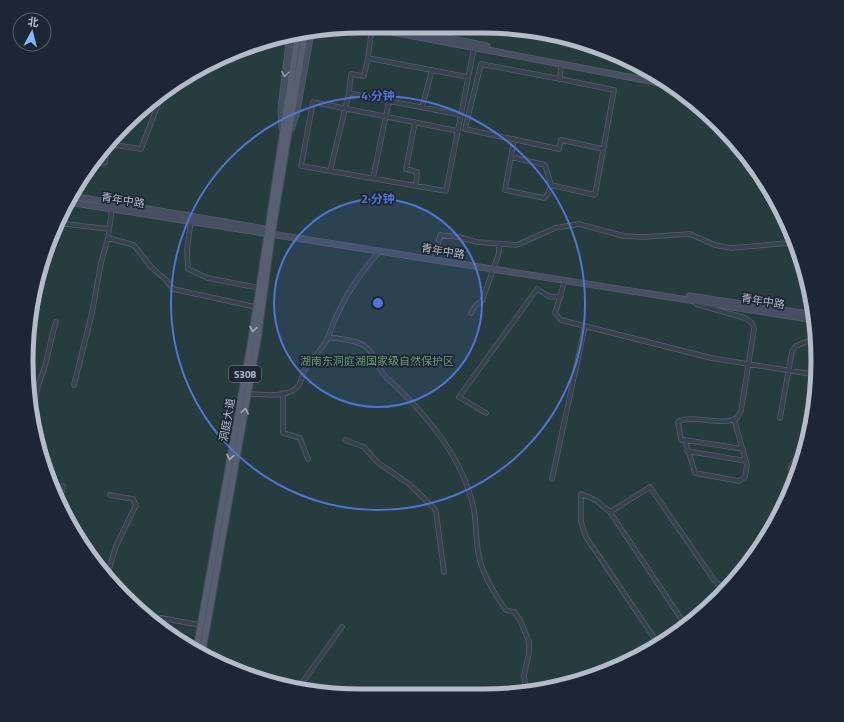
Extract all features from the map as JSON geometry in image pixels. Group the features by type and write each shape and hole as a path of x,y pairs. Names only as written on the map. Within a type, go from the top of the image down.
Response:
{"main road":[{"path":"398,33 655,82"},
{"path":"420,33 646,77"},
{"path":"286,136 296,114 309,37"},
{"name":"洞庭大道","path":"197,645 304,38"},
{"name":"洞庭大道","path":"286,136 289,97 297,39"},
{"path":"286,136 281,109 289,41"},
{"name":"青年中路","path":"77,197 381,251 494,267 808,319"},
{"name":"青年中路","path":"74,203 191,221 270,231"},
{"path":"270,231 435,256 494,267 807,314"},
{"name":"洞庭大道","path":"203,648 258,336 270,231"}],"street":[{"path":"330,171 349,93 352,74 364,76 371,33"},
{"path":"458,130 313,102 301,166 446,191 461,115 468,77 474,48"},
{"path":"368,58 468,77"},
{"path":"551,185 595,195 614,90 481,64 465,129 559,149 560,140 603,149"},
{"path":"560,79 561,64"},
{"path":"422,107 432,70"},
{"path":"349,93 461,115"},
{"path":"373,178 389,101"},
{"path":"114,145 141,149 159,103"},
{"path":"415,122 406,169 417,172 416,186"},
{"path":"511,157 545,165 551,185 548,194 544,198 505,190 514,139"},
{"path":"100,163 105,163 106,155"},
{"path":"74,385 92,313 101,263 108,238 112,208"},
{"path":"191,221 187,249 188,269 208,278 259,288"},
{"path":"63,224 109,229"},
{"path":"435,256 440,235 459,237 477,242 517,245 555,228 579,224 630,236 672,236 690,234 715,245 731,248 789,243"},
{"path":"108,238 134,245 151,267 167,281 173,289 256,307"},
{"path":"472,313 476,304 482,301 494,267 499,244"},
{"path":"248,394 283,393 295,390 300,384 305,369 325,344 336,313 350,287 366,266 381,251"},
{"path":"564,283 555,313 561,320 711,358 810,374"},
{"path":"486,413 459,397 538,289 550,297 561,296"},
{"path":"695,301 696,304 745,318 752,323 754,329 741,411 734,419 727,422 699,419 681,420 678,422 681,440 743,449"},
{"path":"35,393 47,358 49,342 56,322"},
{"path":"552,479 585,326"},
{"path":"328,337 348,340 366,347 382,373 418,410 458,462 474,510 481,564 504,608 514,612 520,620 529,642 529,653 524,675 525,686"},
{"path":"780,418 792,351 796,346 810,340"},
{"path":"283,393 283,433 300,438 308,459"},
{"path":"685,440 687,451 695,473 738,481 745,477 747,465 734,419"},
{"path":"345,440 364,447 378,462 409,484 434,508 436,512 444,572"},
{"path":"687,451 746,461"},
{"path":"792,472 791,467 793,461 796,459"},
{"path":"61,494 63,486"},
{"path":"610,512 650,487 714,580 721,587"},
{"path":"655,640 586,537 581,522 581,494 596,500 610,512 683,621"},
{"path":"108,569 116,546 136,505 133,499 110,495"},
{"path":"158,619 200,625"},
{"path":"302,684 342,627"}],"green space":[{"name":"湖南东洞庭湖国家级自然保护区","path":"340,34 504,34 547,39 588,50 609,58 665,88 699,114 715,129 730,145 756,179 786,235 794,256 805,297 811,361 805,425 794,466 786,487 756,543 730,577 715,593 699,608 665,634 609,664 588,672 547,683 483,689 340,688 297,683 256,672 235,664 197,645 179,634 145,608 114,577 88,543 58,487 44,446 36,404 33,361 36,318 39,297 50,256 67,216 88,179 114,145 145,114 179,88 197,77 235,58 256,50 297,39"}]}
